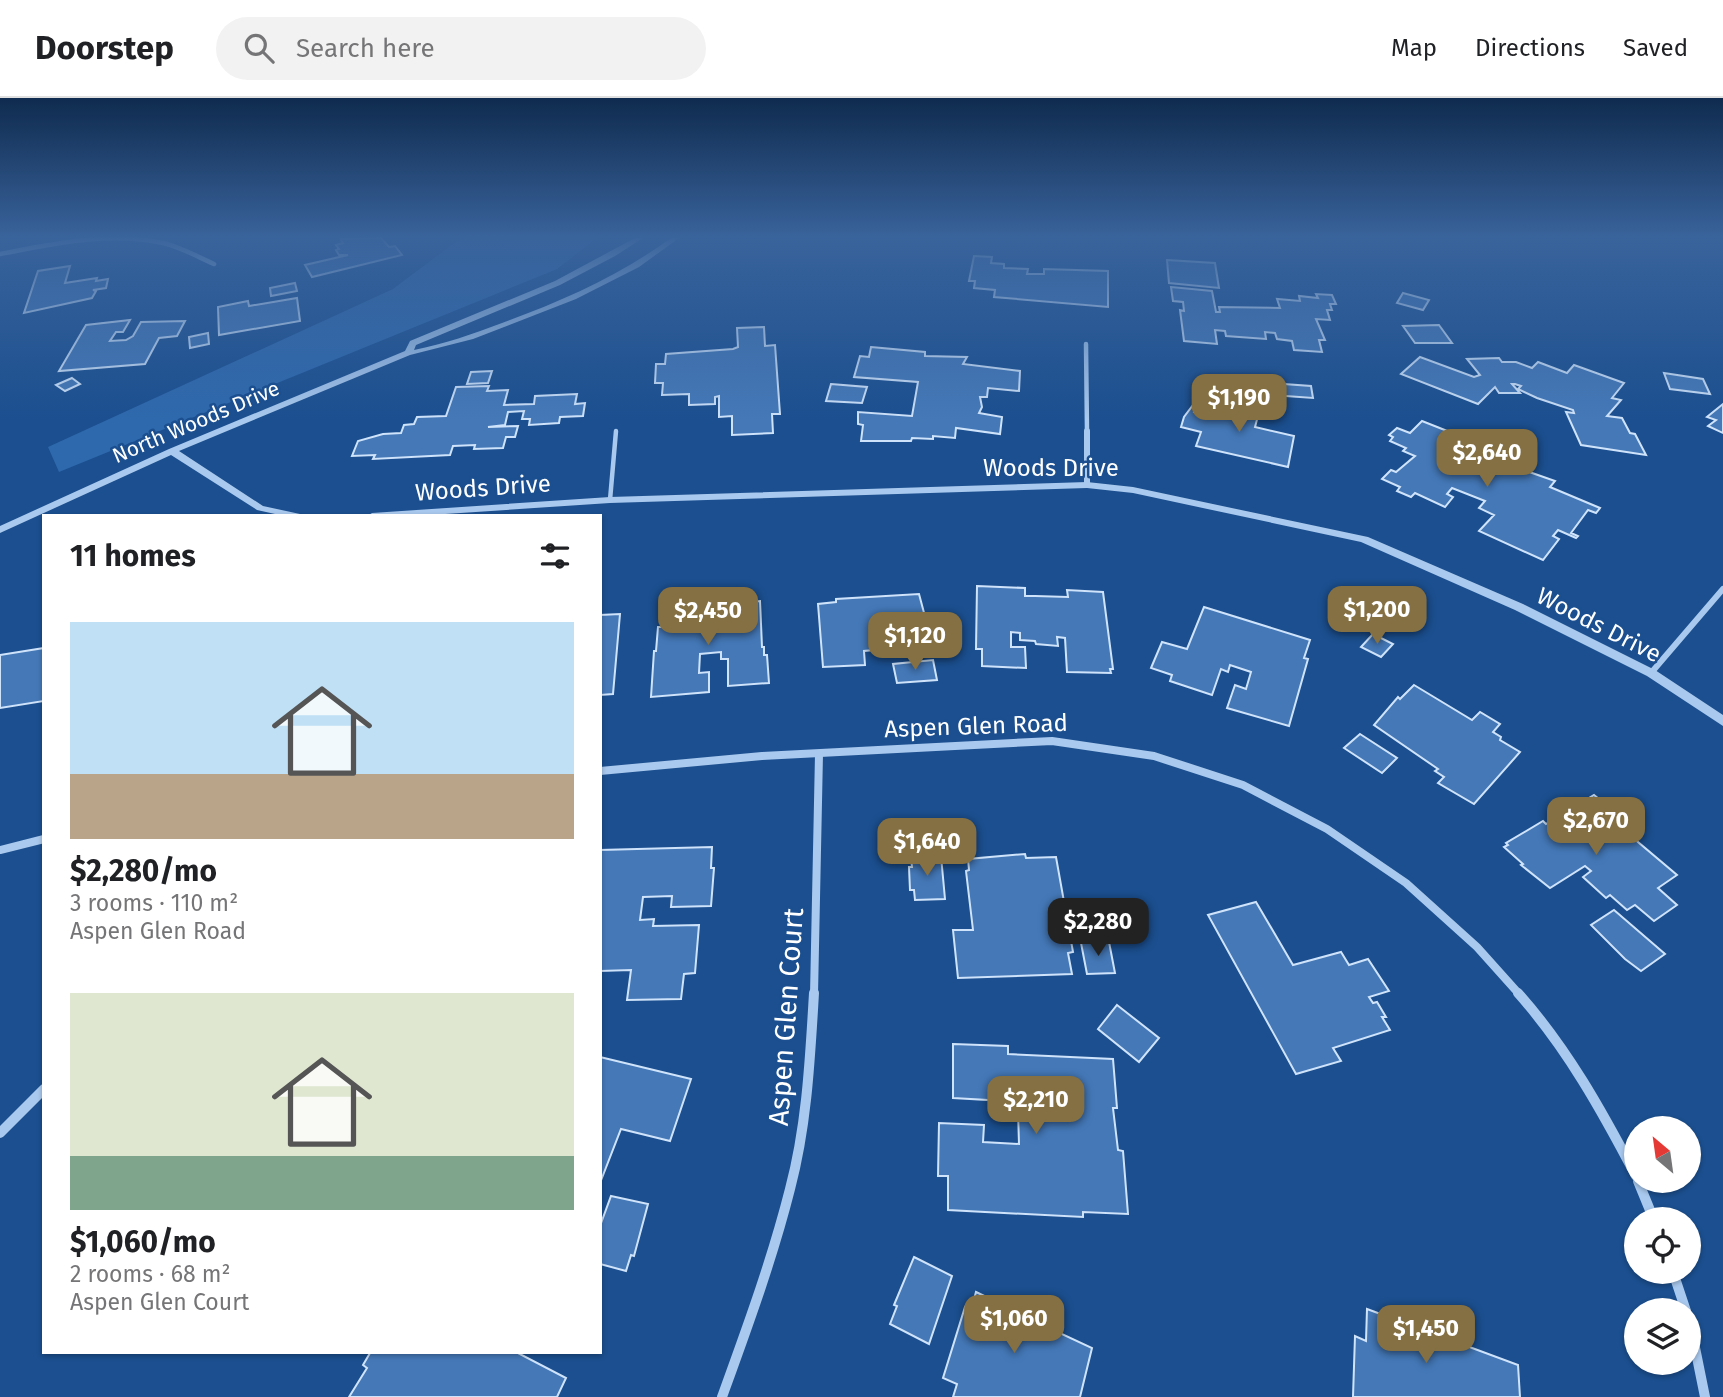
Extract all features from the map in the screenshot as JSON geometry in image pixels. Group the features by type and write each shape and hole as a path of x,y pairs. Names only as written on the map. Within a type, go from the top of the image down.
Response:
{"street":[{"name":"North Woods Drive","path":"408,353 413,343 522,299"},
{"name":"North Woods Drive","path":"0,530 172,451 408,353 443,346 571,299"},
{"path":"1086,344 1087,485"},
{"path":"172,451 260,508 288,514"},
{"name":"Woods Drive","path":"402,514 610,500 1087,485 1133,490 1364,539 1518,607 1651,673 1723,721"},
{"path":"1651,673 1723,589"},
{"name":"Aspen Glen Road","path":"602,771 743,757 1061,741 1150,755 1229,780 1285,805 1378,862 1426,899 1517,990 1559,1045 1598,1105 1624,1154"},
{"name":"Aspen Glen Court","path":"722,1397 763,1285 791,1187 807,1099 816,963 819,754"},
{"path":"0,850 42,840"},
{"path":"0,1133 42,1091"},
{"path":"1701,1375 1705,1397"}],"lane":[{"path":"610,500 616,431"}],"shaded area":[{"path":"372,299 484,299 59,472 48,447"}],"building":[{"path":"29,299 89,299 24,313"},
{"path":"297,299 300,321 219,335 218,307 248,301 249,306"},
{"path":"1012,299 1108,299 1108,307"},
{"path":"1173,299 1213,299 1216,312 1220,312 1219,307 1280,308 1277,299 1300,301 1300,299 1334,299 1336,304 1330,304 1332,310 1327,310 1330,320 1316,319 1325,340 1319,340 1322,352 1294,350 1292,341 1277,339 1275,333 1265,332 1266,339 1226,336 1225,331 1215,330 1217,344 1184,341 1180,310 1184,311 1183,302 1173,301"},
{"path":"1400,299 1429,300 1423,310 1397,303"},
{"path":"130,320 123,332 116,332 110,341 126,340 133,336 141,322 185,321 177,336 159,338 145,364 59,371 86,325"},
{"path":"1439,325 1452,343 1415,343 1403,326"},
{"path":"764,327 765,346 775,345 780,414 772,414 773,433 732,435 732,416 719,417 719,396 715,397 715,404 689,405 689,394 662,395 663,383 655,383 656,364 665,364 666,354 733,349 738,347 737,328"},
{"path":"208,333 209,344 190,348 189,337"},
{"path":"871,347 925,352 925,356 967,357 963,364 1020,371 1019,391 988,388 987,397 980,397 982,407 979,413 1002,417 1000,434 956,428 955,438 933,436 933,439 912,438 911,441 861,441 863,425 858,424 858,412 912,416 918,382 854,377 860,356 869,357"},
{"path":"1420,357 1474,377 1480,375 1467,359 1499,358 1502,362 1516,362 1532,368 1538,362 1567,373 1574,365 1624,383 1612,398 1621,400 1607,416 1622,418 1630,433 1635,434 1646,455 1581,445 1566,412 1574,413 1573,410 1537,398 1518,389 1521,386 1515,384 1512,384 1520,393 1499,393 1495,387 1478,404 1401,374"},
{"path":"492,371 488,383 467,384 471,372"},
{"path":"1664,373 1703,379 1710,394 1670,389"},
{"path":"72,378 80,384 65,391 56,385"},
{"path":"1269,383 1311,386 1313,398 1272,395"},
{"path":"831,384 867,387 862,403 826,401"},
{"path":"489,386 487,391 508,390 504,405 534,404 535,396 577,394 575,404 585,403 583,416 560,417 559,423 529,425 530,419 522,419 524,411 508,412 505,425 488,427 518,426 515,437 506,437 503,448 474,449 475,445 453,446 450,455 373,459 375,455 352,456 358,441 383,434 401,433 404,425 414,424 417,417 446,416 456,387"},
{"path":"1216,402 1259,412 1255,427 1294,436 1288,467 1196,446 1201,432 1181,427 1184,417 1193,405 1196,405 1194,412 1200,414 1213,410"},
{"path":"1723,404 1723,433 1708,426 1716,420 1707,417"},
{"path":"1422,421 1470,440 1467,444 1517,464 1515,467 1555,481 1550,487 1600,508 1596,513 1588,510 1571,533 1578,536 1576,538 1558,530 1553,536 1559,539 1543,560 1479,531 1494,515 1479,508 1485,501 1452,488 1447,494 1453,497 1445,507 1415,493 1411,497 1397,491 1400,487 1382,479 1391,470 1396,472 1415,456 1403,451 1406,448 1390,441 1393,437 1389,435 1397,428 1410,433"},
{"path":"977,586 1025,588 1025,596 1068,597 1067,590 1103,592 1113,669 1110,669 1111,673 1067,672 1065,638 1057,637 1058,646 1036,644 1035,641 1020,640 1020,633 1011,632 1011,647 1025,647 1026,668 982,666 982,649 976,649"},
{"path":"919,594 927,624 923,624 927,645 864,651 865,665 823,667 818,604 836,602 836,599"},
{"path":"760,601 762,647 764,655 767,655 769,683 728,686 728,659 721,659 721,652 700,654 699,673 709,672 709,692 651,697 654,651 658,627 661,627 662,607 700,604 700,607"},
{"path":"1204,607 1310,640 1304,658 1308,659 1289,726 1227,708 1235,685 1246,689 1251,672 1230,665 1228,672 1221,669 1212,695 1170,681 1172,675 1151,668 1162,642 1187,649"},
{"path":"620,614 613,694 602,695 602,615"},
{"path":"1373,634 1393,644 1381,657 1361,647"},
{"path":"42,648 42,701 0,708 0,655"},
{"path":"933,660 937,680 897,683 893,664"},
{"path":"1414,685 1472,720 1480,712 1500,724 1493,732 1501,737 1500,740 1520,752 1474,804 1438,783 1444,777 1435,771 1438,769 1374,725 1398,697 1400,699"},
{"path":"1360,734 1397,758 1382,773 1344,748"},
{"path":"1594,795 1633,826 1625,831 1677,875 1658,888 1677,905 1654,921 1635,905 1627,910 1610,895 1606,898 1583,877 1591,871 1585,866 1550,888 1521,865 1523,864 1504,847 1508,845 1506,843 1543,821 1546,824"},
{"path":"712,847 711,868 714,868 711,906 671,907 672,896 643,897 640,920 654,919 653,926 699,925 695,973 684,974 681,999 627,1000 631,970 602,971 602,850"},
{"path":"1025,854 1026,858 1056,857 1073,952 1068,953 1072,974 958,978 953,930 973,930 966,871 969,870 968,859"},
{"path":"941,856 945,899 915,900 914,890 910,890 911,857"},
{"path":"1256,902 1293,965 1341,952 1349,965 1368,959 1389,991 1369,997 1373,1003 1377,1002 1390,1030 1333,1048 1341,1061 1296,1074 1208,915"},
{"path":"1614,910 1665,954 1641,971 1625,959 1591,925"},
{"path":"1109,942 1115,973 1087,974 1081,943"},
{"path":"1117,1005 1159,1038 1139,1062 1098,1029"},
{"path":"953,1044 1008,1046 1008,1054 1113,1059 1117,1108 1113,1108 1118,1150 1123,1151 1128,1214 1083,1212 1083,1217 948,1210 948,1176 938,1176 939,1123 984,1125 983,1142 1019,1144 1018,1112 1005,1111 1005,1101 953,1098"},
{"path":"602,1057 691,1079 670,1141 621,1129 602,1178"},
{"path":"611,1196 648,1204 634,1256 631,1255 626,1271 602,1265 602,1221"},
{"path":"914,1257 952,1276 929,1344 890,1324 897,1306 894,1305"},
{"path":"976,1292 1022,1314 1023,1308 1053,1322 1051,1329 1092,1348 1080,1397 953,1397 957,1384 943,1378 965,1307 971,1310"},
{"path":"1367,1309 1518,1365 1520,1397 1353,1397 1355,1336 1366,1341"},
{"path":"369,1354 520,1354 566,1378 557,1397 349,1397 367,1368 363,1365"}]}
